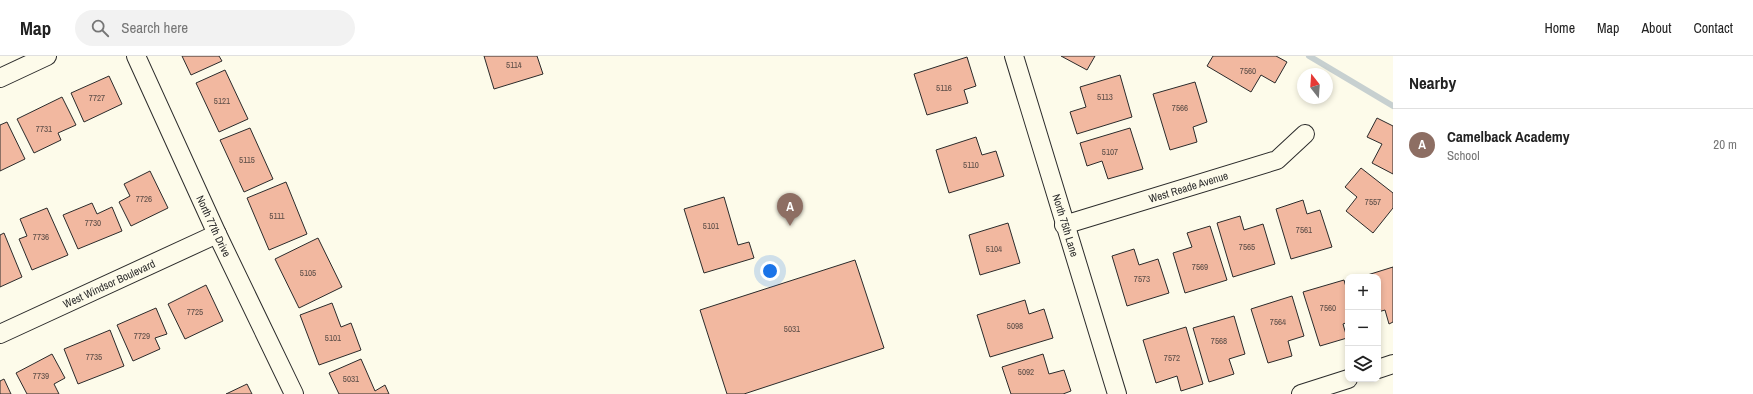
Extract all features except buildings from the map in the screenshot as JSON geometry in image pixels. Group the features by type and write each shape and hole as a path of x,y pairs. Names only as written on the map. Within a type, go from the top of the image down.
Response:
{"street":[{"path":"0,78 47,56"},
{"name":"North 77th Drive","path":"136,56 217,234 294,394"},
{"name":"North 75th Lane","path":"1014,56 1064,225 1117,394"},
{"name":"West Reade Avenue","path":"1064,225 1277,160 1305,134"},
{"name":"West Windsor Boulevard","path":"0,334 217,234"},
{"path":"1381,368 1393,364"},
{"path":"1300,394 1345,380"}],"waterway":[{"path":"1309,56 1393,106"}],"place":[{"name":"Camelback Academy","path":"790,226"}]}
